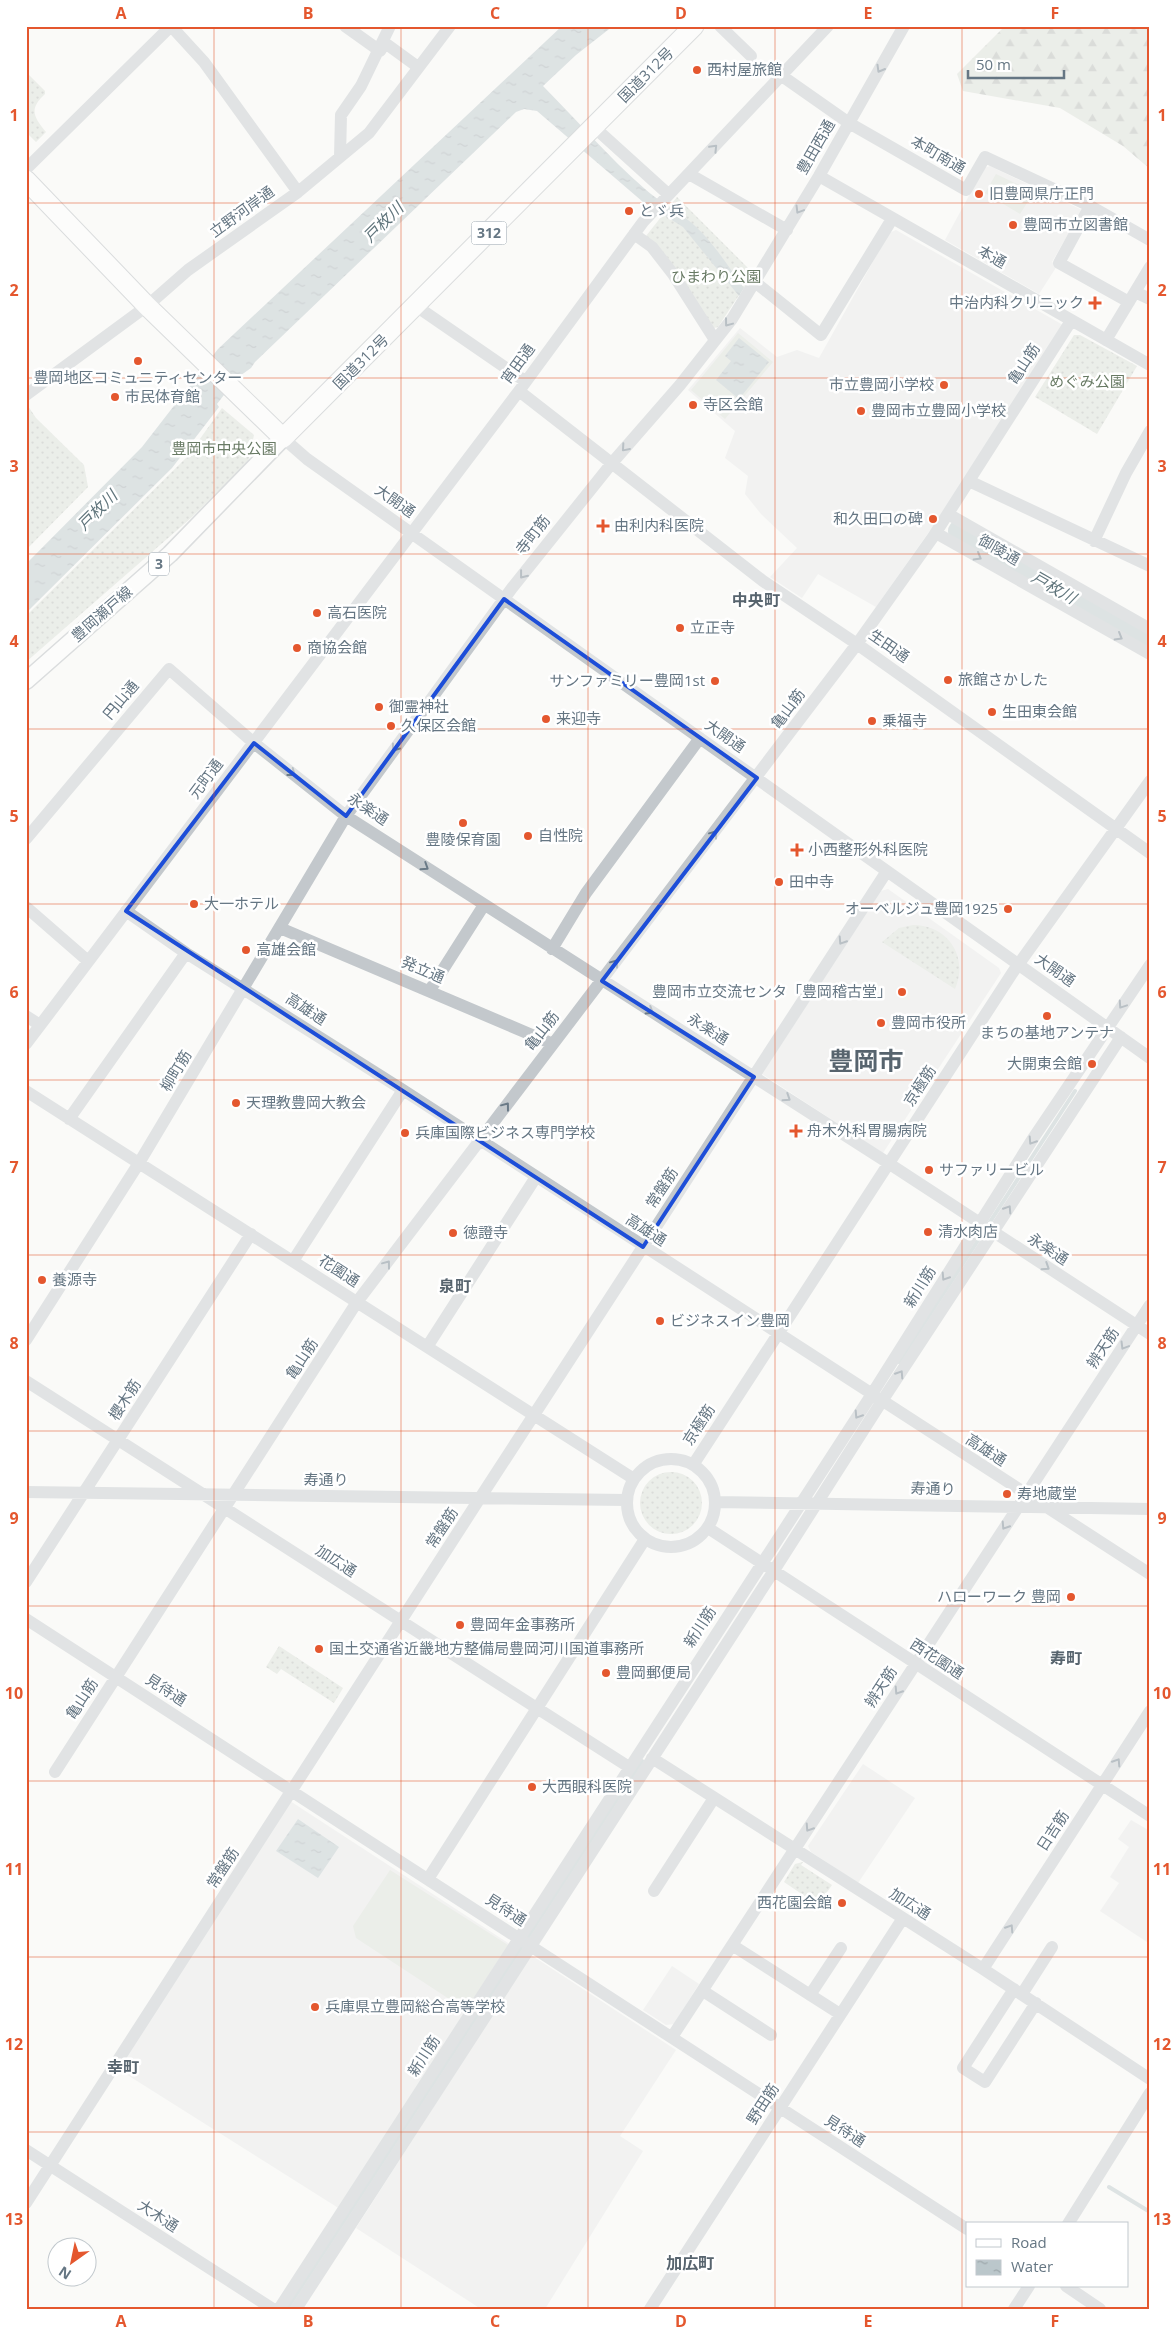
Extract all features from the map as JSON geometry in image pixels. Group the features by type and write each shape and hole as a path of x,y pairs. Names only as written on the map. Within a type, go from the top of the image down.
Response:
{"highway":[{"name":"国道312号","path":"283,438 694,26"},
{"path":"26,180 148,306 283,438"}],"main road":[{"name":"豊岡瀬戸線","path":"26,681 170,554 283,438"}],"street":[{"path":"26,169 171,26 204,62 298,192"},
{"path":"345,26 380,51"},
{"path":"340,157 341,114 361,86 380,51 390,26"},
{"name":"立野河岸通","path":"26,395 148,306 188,270 298,192 370,133 450,26"},
{"path":"720,26 751,56"},
{"name":"宵田通","path":"412,533 650,213 665,196 690,174 828,26"},
{"name":"豊田西通","path":"755,282 819,176 904,26"},
{"path":"380,51 386,43 418,67"},
{"name":"本町南通","path":"782,76 849,123 966,190 985,157 1090,206 1150,240"},
{"path":"594,127 665,196"},
{"path":"690,174 787,230"},
{"name":"本通","path":"819,176 1150,365"},
{"path":"1090,206 1059,263 1132,297 1150,299"},
{"path":"755,282 821,336 892,219"},
{"path":"634,234 652,247 673,274 715,340"},
{"path":"1106,340 1150,267"},
{"name":"寺町筋","path":"346,816 504,599 612,462 680,385 715,340 755,282"},
{"name":"生田通","path":"416,306 522,386 612,462 763,581 857,644 1150,853"},
{"name":"亀山筋","path":"54,1772 357,1302 857,644 936,533 1071,321"},
{"path":"1094,541 1126,473 1150,431"},
{"name":"大開通","path":"283,438 307,458 504,599 1150,1058"},
{"path":"968,481 1150,566"},
{"path":"948,514 1150,629"},
{"name":"元町通","path":"26,1044 412,533"},
{"name":"御陵通","path":"936,533 1150,654"},
{"name":"円山通","path":"26,839 169,669 254,743"},
{"path":"552,949 586,893 700,738"},
{"name":"永楽通","path":"254,743 346,816 889,1163 1150,1334"},
{"name":"京極筋","path":"692,1465 1018,964 1150,781"},
{"name":"柳町筋","path":"26,1340 139,1164 346,816"},
{"name":"常盤筋","path":"26,2204 480,1498 887,871"},
{"path":"430,990 484,905"},
{"path":"26,907 88,961"},
{"name":"高雄通","path":"126,911 186,953 403,1090 1025,1495 1150,1574"},
{"name":"発立通","path":"280,928 430,990 553,1044"},
{"path":"69,1118 186,953"},
{"name":"新川筋","path":"279,2309 800,1504 877,1397 986,1228 1107,1027 1150,965"},
{"path":"26,1016 40,1025"},
{"name":"新川筋","path":"986,1228 1121,1038"},
{"path":"292,1261 403,1090"},
{"name":"花園通","path":"26,1091 634,1479"},
{"path":"427,1347 536,1177"},
{"name":"櫻木筋","path":"26,1582 251,1234"},
{"name":"辨天筋","path":"672,2037 1150,1305"},
{"name":"加広通","path":"26,1381 629,1767"},
{"name":"新川筋","path":"296,2309 774,1572 817,1504 877,1397"},
{"path":"677,1459 692,1465 709,1480 716,1502 714,1516 708,1528 695,1541 679,1547 661,1546 645,1539 638,1533 629,1518 626,1500 634,1479 645,1467 660,1460 677,1459"},
{"name":"寿通り","path":"26,1492 626,1500"},
{"name":"寿通り","path":"716,1502 1150,1509"},
{"name":"西花園通","path":"708,1528 1101,1786 1150,1816"},
{"path":"428,1878 645,1539"},
{"name":"見待通","path":"26,1619 966,2228"},
{"name":"日吉筋","path":"983,1968 1150,1711"},
{"name":"加広通","path":"652,1758 983,1968 1150,2079"},
{"path":"654,1891 714,1798"},
{"name":"野田筋","path":"650,2309 903,1918"},
{"path":"732,1945 840,2014"},
{"path":"1036,2003 985,2082 963,2068 1052,1947"},
{"path":"810,1995 841,1948"},
{"path":"702,1991 771,2035"},
{"path":"1069,2222 1150,2093"},
{"name":"大木通","path":"26,2150 273,2309"},
{"path":"1014,2309 1027,2288"},
{"path":"1069,2288 1100,2309"}],"highlighted area":[{"path":"504,599 757,778 602,981 754,1077 643,1247 126,911 254,743 346,816"}],"shaded area":[{"name":"豊岡市立図書館","path":"990,166 1082,210 1052,262 1057,266 1039,294 945,240 984,168"},
{"name":"豊岡市立豊岡小学校","path":"896,230 1063,325 986,451 876,607 818,574 802,598 770,577 797,548 761,514 745,494 748,476 725,458 735,431 688,390 740,328 777,357 797,350 819,358 889,233"},
{"name":"豊岡市役所","path":"888,889 999,968 1001,973 883,1153 762,1074 881,891"},
{"path":"863,1764 915,1798 858,1883 811,1852 808,1846"},
{"name":"兵庫県立豊岡総合高等学校","path":"290,1801 511,1945 340,2209 118,2069"},
{"path":"1131,1820 1150,1831 1150,1944 1100,1911 1119,1883 1110,1877 1129,1847 1118,1839"},
{"name":"兵庫県立豊岡総合高等学校","path":"531,1955 676,2050 620,2136 643,2151 545,2309 481,2309 356,2228"},
{"path":"672,1966 699,1984 674,2024 666,2025 643,2010"}],"green space":[{"path":"1005,26 1150,26 1150,169 1123,146 1060,108 963,91 957,74"},
{"path":"26,72 45,91 45,94 35,108 35,113 46,132 36,142 26,132"},
{"path":"996,174 1034,192 1020,214 985,193"},
{"name":"ひまわり公園","path":"677,197 750,270 749,280 718,327 714,328 646,236"},
{"path":"738,333 773,362 725,419 691,390"},
{"name":"めぐみ公園","path":"1074,335 1080,335 1137,366 1097,434 1035,397"},
{"path":"26,403 36,418 84,465 88,487 26,550"},
{"name":"豊岡市中央公園","path":"222,408 254,435 248,462 191,518 26,662 26,616 187,457"},
{"path":"913,925 925,926 936,930 952,945 957,955 959,966 959,977 955,989 882,942 899,928"},
{"path":"665,1472 677,1472 693,1481 700,1491 702,1503 700,1515 693,1525 677,1534 665,1534 654,1529 645,1520 640,1509 640,1497 645,1486 654,1477"},
{"path":"279,1646 343,1688 334,1703 281,1669 277,1674 266,1667"},
{"path":"803,1862 801,1865 832,1885 818,1905 784,1882 795,1864"},
{"path":"390,1870 508,1945 466,2010 356,1938 353,1926"}],"water":[{"path":"562,26 613,26 576,55 543,86 631,177 655,197 688,220 704,235 744,288 739,296 683,227 643,202 537,111 524,109 516,112 255,362 251,368 237,378 217,404 219,407 172,468 26,613 26,564 142,447 218,349"},
{"path":"739,338 769,362 739,399 716,380 731,361 725,356"},
{"path":"298,1819 339,1847 318,1878 276,1851"}],"waterway":[{"name":"戸枚川","path":"959,531 975,543 1150,642"},
{"path":"899,1362 1075,1091"},
{"path":"287,2309 642,1761"},
{"path":"1109,2187 1150,2212"}],"place":[{"name":"西村屋旅館","path":"697,70"},
{"name":"旧豊岡県庁正門","path":"979,194"},
{"name":"とゞ兵","path":"629,211"},
{"name":"豊岡市立図書館","path":"1013,225"},
{"name":"中治内科クリニック","path":"1095,303"},
{"name":"豊岡地区コミュニティセンター","path":"138,361"},
{"name":"市立豊岡小学校","path":"944,385"},
{"name":"市民体育館","path":"115,397"},
{"name":"寺区会館","path":"693,405"},
{"name":"豊岡市立豊岡小学校","path":"861,411"},
{"name":"和久田口の碑","path":"933,519"},
{"name":"由利内科医院","path":"603,526"},
{"name":"高石医院","path":"317,613"},
{"name":"立正寺","path":"680,628"},
{"name":"商協会館","path":"297,648"},
{"name":"旅館さかした","path":"948,680"},
{"name":"サンファミリー豊岡1st","path":"715,681"},
{"name":"御霊神社","path":"379,707"},
{"name":"生田東会館","path":"992,712"},
{"name":"来迎寺","path":"546,719"},
{"name":"乗福寺","path":"872,721"},
{"name":"久保区会館","path":"391,726"},
{"name":"豊陵保育園","path":"463,823"},
{"name":"自性院","path":"528,836"},
{"name":"小西整形外科医院","path":"797,850"},
{"name":"田中寺","path":"779,882"},
{"name":"大一ホテル","path":"194,904"},
{"name":"オーベルジュ豊岡1925","path":"1008,909"},
{"name":"高雄会館","path":"246,950"},
{"name":"豊岡市立交流センタ「豊岡稽古堂」","path":"902,992"},
{"name":"まちの基地アンテナ","path":"1047,1016"},
{"name":"豊岡市役所","path":"881,1023"},
{"name":"大開東会館","path":"1092,1064"},
{"name":"天理教豊岡大教会","path":"236,1103"},
{"name":"舟木外科胃腸病院","path":"796,1131"},
{"name":"兵庫国際ビジネス専門学校","path":"405,1133"},
{"name":"サファリービル","path":"929,1170"},
{"name":"清水肉店","path":"928,1232"},
{"name":"徳證寺","path":"453,1233"},
{"name":"養源寺","path":"42,1280"},
{"name":"ビジネスイン豊岡","path":"660,1321"},
{"name":"寿地蔵堂","path":"1007,1494"},
{"name":"ハローワーク 豊岡","path":"1071,1597"},
{"name":"豊岡年金事務所","path":"460,1625"},
{"name":"国土交通省近畿地方整備局豊岡河川国道事務所","path":"319,1649"},
{"name":"豊岡郵便局","path":"606,1673"},
{"name":"大西眼科医院","path":"532,1787"},
{"name":"西花園会館","path":"842,1903"},
{"name":"兵庫県立豊岡総合高等学校","path":"315,2007"}],"district":[{"name":"中央町","path":"756,600"},
{"name":"豊岡市","path":"866,1061"},
{"name":"泉町","path":"455,1286"},
{"name":"寿町","path":"1066,1658"},
{"name":"幸町","path":"123,2067"},
{"name":"加広町","path":"690,2263"}]}
